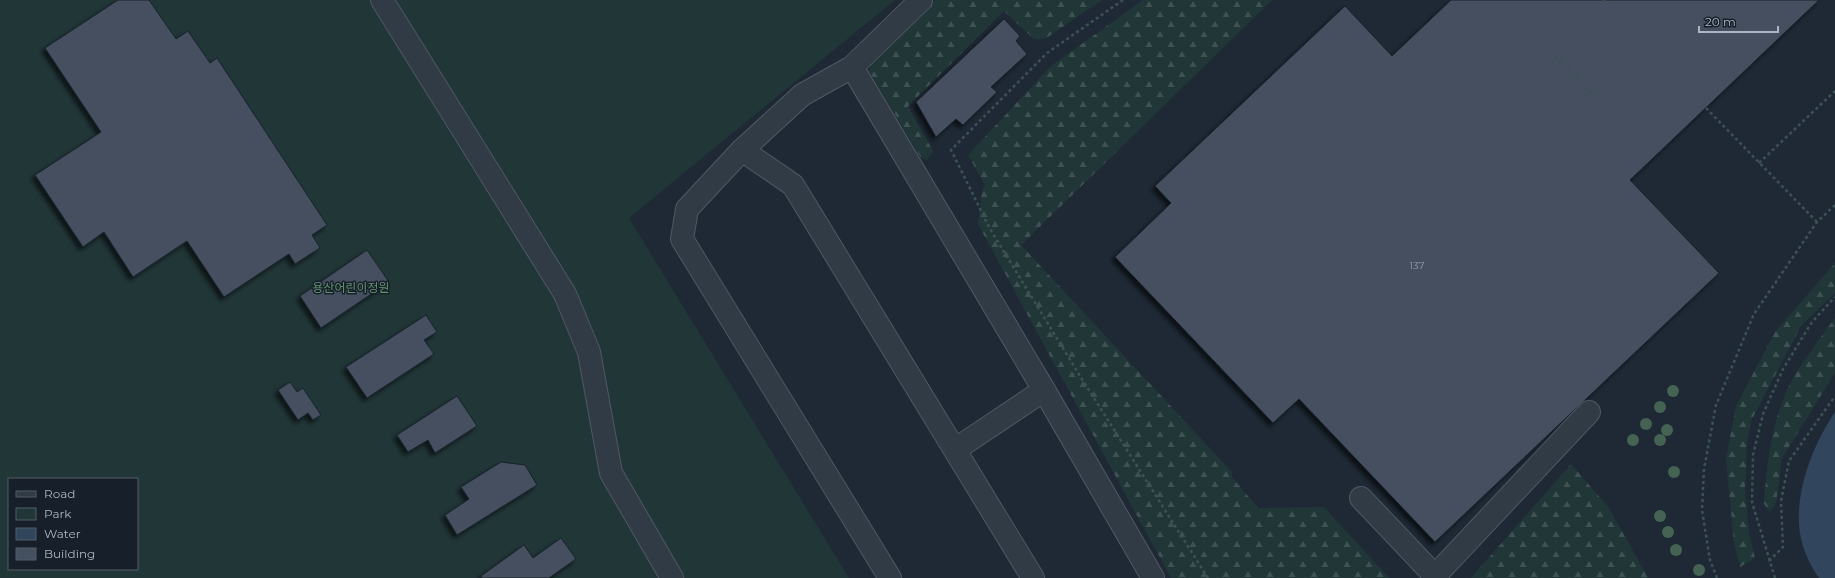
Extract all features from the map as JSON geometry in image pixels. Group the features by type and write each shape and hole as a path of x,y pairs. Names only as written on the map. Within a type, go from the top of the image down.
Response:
{"lane":[{"path":"382,0 565,294 589,352 610,473 672,578"},
{"path":"890,578 682,239 687,209 742,150 802,95 852,67 921,0"},
{"path":"852,67 1044,390 1153,578"},
{"path":"742,150 793,185 956,449 1033,578"},
{"path":"956,449 1044,390"},
{"path":"1361,498 1434,577 1589,412"}],"path":[{"path":"1123,0 1047,53 951,150 990,229 1080,376 1208,578"},
{"path":"1551,52 1595,97"},
{"path":"1759,163 1835,91"},
{"path":"1706,108 1817,222"},
{"path":"1717,578 1710,560 1702,510 1704,469 1716,405 1754,314 1817,222 1835,205"},
{"path":"1775,578 1752,502 1753,455 1756,441 1763,414 1783,369 1812,322 1835,298"},
{"path":"1769,561 1783,547 1781,501 1789,461 1835,396"}],"green space":[{"name":"용산어린이정원","path":"0,0 895,0 629,218 849,578 0,578"},
{"path":"935,0 1102,0 1045,39 1034,39 1004,11 908,106 933,151 927,160 921,158 869,71 870,59"},
{"path":"1143,0 1272,0 1021,245 1232,472 1232,477 1258,508 1324,507 1389,578 1171,578 978,224 982,191 985,185 968,155 1051,66"},
{"path":"1835,263 1835,293 1801,326 1751,421 1747,444 1745,490 1749,533 1755,558 1740,567 1734,543 1726,459 1736,406 1775,332"},
{"path":"1835,318 1835,373 1782,458 1776,503 1770,512 1764,504 1766,476 1770,449 1780,408 1789,385 1808,355"},
{"path":"1571,464 1609,508 1648,578 1471,578"}],"water":[{"path":"1835,412 1835,578 1819,578 1811,566 1803,546 1799,524 1799,510 1808,465 1820,437"}],"building":[{"path":"118,0 149,0 176,39 188,31 210,63 217,58 327,225 312,235 320,248 295,264 289,254 224,297 187,241 133,277 104,232 83,247 35,175 101,132 45,48"},
{"path":"1451,0 1819,0 1630,180 1719,273 1435,542 1299,399 1273,423 1115,257 1171,203 1155,186 1345,6 1392,56"},
{"path":"1004,19 1020,36 1016,41 1027,54 991,87 997,92 963,125 956,119 936,137 916,102"},
{"path":"367,250 389,282 321,328 300,296"},
{"path":"426,315 437,332 424,340 434,354 367,398 346,367"},
{"path":"290,382 297,392 303,388 321,415 313,420 308,413 298,420 278,390"},
{"path":"457,396 477,426 435,453 428,440 408,452 397,435"},
{"path":"501,462 525,465 537,485 457,535 445,515 469,499 461,487"},
{"path":"561,538 576,559 549,578 482,578 481,576 524,545 533,558"}]}
